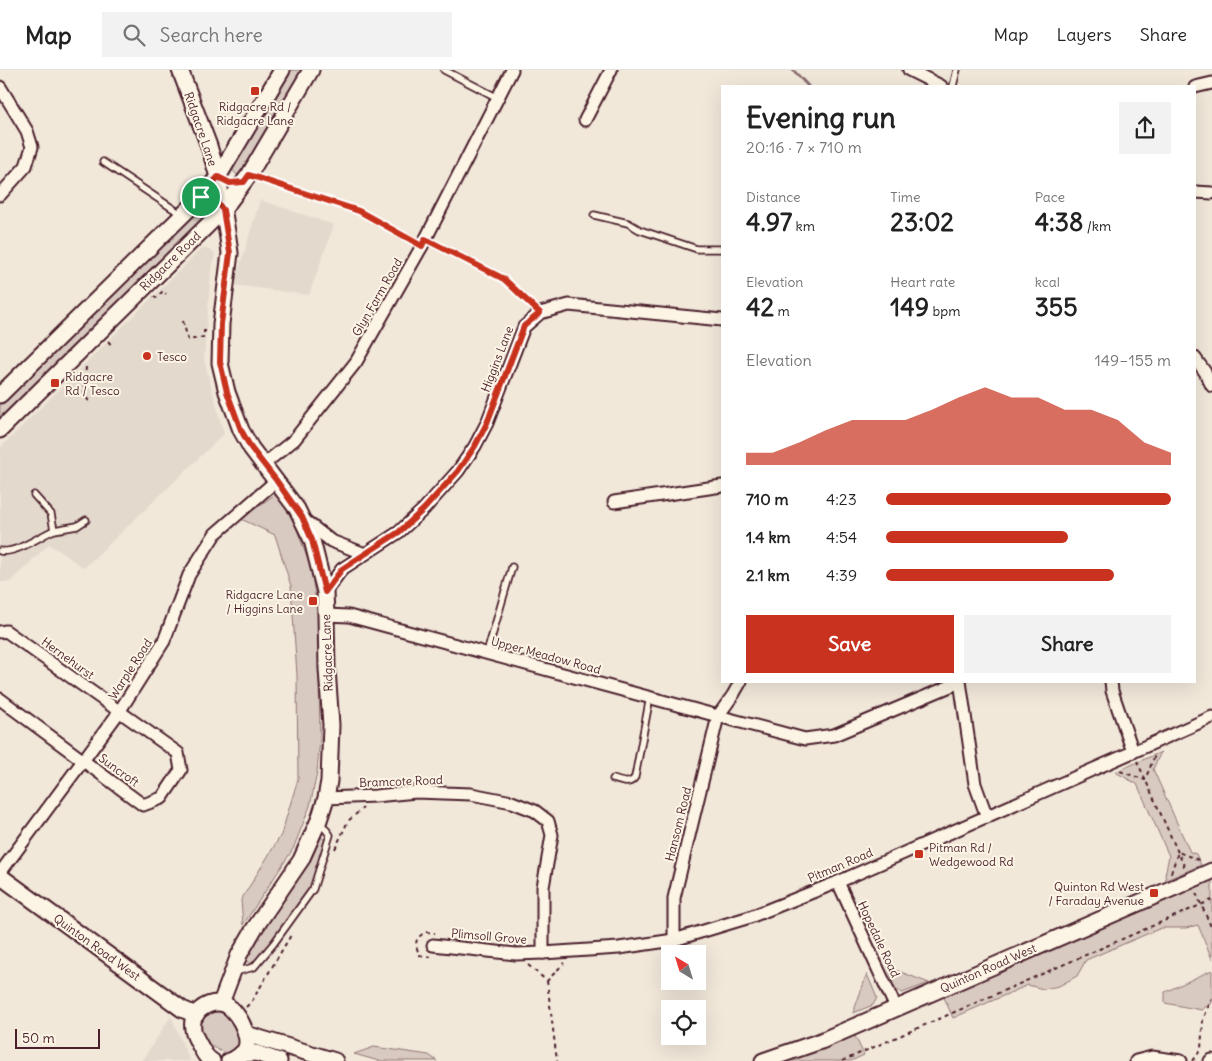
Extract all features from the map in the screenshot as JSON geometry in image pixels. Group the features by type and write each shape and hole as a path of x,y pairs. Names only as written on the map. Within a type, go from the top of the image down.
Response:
{"street":[{"name":"Ridgacre Lane","path":"180,70 209,146 218,177 230,253 221,324 220,362 227,392 241,430 251,448 302,517 312,540 325,592 331,725 329,781 319,820 301,860 254,929 239,955 221,1003"},
{"name":"Ridgacre Road","path":"0,395 201,197 218,177 282,70"},
{"name":"Ridgacre Road","path":"0,430 223,210 246,179 311,70"},
{"name":"Glyn Farm Road","path":"264,464 294,440 356,362 424,242 512,70"},
{"path":"586,120 611,70"},
{"path":"909,70 939,85"},
{"path":"1196,87 1212,83"},
{"path":"0,87 27,131 32,147 26,166 0,194"},
{"path":"218,177 230,183 246,179"},
{"path":"1196,192 1212,193"},
{"path":"201,197 214,198 223,210"},
{"name":"Higgins Lane","path":"325,592 342,569 399,532 424,509 458,471 475,446 487,423 524,326 540,313 569,305 721,320"},
{"path":"1196,359 1212,386"},
{"name":"Warple Road","path":"0,875 119,712 164,641 189,575 216,534 276,480"},
{"path":"614,502 721,486"},
{"path":"302,517 331,541 365,554"},
{"name":"Upper Meadow Road","path":"326,615 349,616 805,739 834,735 958,683"},
{"name":"Hernehurst","path":"0,632 6,631 119,712"},
{"path":"718,716 740,683"},
{"path":"960,683 975,784 987,817"},
{"path":"1111,683 1112,691 1133,752"},
{"path":"0,699 83,761"},
{"name":"Suncroft","path":"83,761 143,805 162,798 181,770 178,753 119,712"},
{"name":"Hansom Road","path":"674,940 674,898 718,716"},
{"name":"Pitman Road","path":"543,953 619,948 674,940 750,917 838,882 1212,717"},
{"name":"Bramcote Road","path":"326,798 416,792 471,794 512,802 535,811 548,821 552,835 543,886 543,953"},
{"name":"Quinton Road West","path":"763,1061 821,1041 1166,892 1191,880 1209,868"},
{"name":"Quinton Road West","path":"0,875 182,1008 196,1015"},
{"name":"Hopedale Road","path":"838,882 896,1008"},
{"name":"Plimsoll Grove","path":"433,945 516,954 543,953"},
{"path":"212,1061 205,1055 193,1032 192,1022 196,1015 207,1005 221,1003 237,1016 246,1034 247,1045 235,1058"},
{"path":"246,1034 335,1061"},
{"path":"235,1058 256,1053 279,1061"},
{"path":"1136,1061 1152,1057 1181,1061"}],"lane":[{"path":"444,70 498,98"},
{"path":"953,85 957,70"},
{"path":"103,162 183,215"},
{"path":"594,215 628,223 640,230 697,249 721,249"},
{"path":"34,495 51,514 54,530"},
{"path":"0,551 17,550 31,540 54,530 77,526 86,520"},
{"path":"487,653 512,566"},
{"path":"613,778 629,782 635,777 650,697"},
{"path":"233,972 254,967 313,889 330,835 319,820"}],"path":[{"path":"246,179 359,211 504,279 540,313"},
{"path":"152,294 156,298 163,291 166,294"},
{"path":"183,321 188,340 204,337 204,332 208,331"},
{"path":"86,367 84,395 90,401"},
{"path":"1145,780 1162,740"},
{"path":"1133,752 1212,930"},
{"path":"1104,764 1145,780"},
{"path":"1178,852 1209,868"},
{"path":"1166,892 1178,852"},
{"path":"842,1061 1212,900"},
{"path":"516,954 547,981 557,1061"},
{"path":"547,981 566,961"},
{"path":"1193,1061 1201,1049 1203,1020 1212,998"}],"shaded area":[{"path":"288,70 305,70 246,170 237,175 230,167"},
{"path":"260,200 334,225 309,295 234,285"},
{"path":"209,202 212,205 212,212 0,422 0,402 204,203"},
{"path":"203,247 215,253 211,273 204,359 224,434 84,568 49,544 10,582 0,582 0,448"},
{"path":"274,495 282,499 292,515 311,569 318,615 320,738 317,773 310,806 293,849 243,925 241,900 281,835 298,779 297,675 291,586 275,535 241,519"},
{"path":"1161,752 1153,769 1190,852 1196,854 1201,865 1166,880 1165,875 1169,856 1137,784 1115,772"},
{"path":"319,836 325,840 311,887 256,961 250,964 245,960"},
{"path":"1212,877 1212,959 1198,925 1186,928 1161,928 1086,960 1077,976 1059,986 1043,989 1028,985 953,1018 943,995"},
{"path":"888,967 929,983 902,993 895,989"},
{"path":"1212,970 1212,1003 1201,1010 1165,1003 1165,992"},
{"path":"867,974 877,998 873,1005 853,1013"},
{"path":"218,1011 227,1015 240,1029 239,1043 233,1050 227,1053 211,1045 205,1040 202,1033 201,1026 203,1020"},
{"path":"171,1016 190,1061 141,1061 155,1041"},
{"path":"854,1034 864,1055 851,1061 781,1061"},
{"path":"374,1047 429,1055 437,1061 379,1061 354,1054"}],"waterway":[{"path":"793,70 807,85"}],"place":[{"name":"Ridgacre Rd / Ridgacre Lane","path":"255,91"},
{"name":"Tesco","path":"147,356"},
{"name":"Ridgacre Rd / Tesco","path":"55,383"},
{"name":"Ridgacre Lane / Higgins Lane","path":"313,601"},
{"name":"Pitman Rd / Wedgewood Rd","path":"919,854"},
{"name":"Quinton Rd West / Faraday Avenue","path":"1154,893"}],"route":[{"path":"249,175 359,211 422,246 425,239 504,279 540,313 524,326 487,423 475,446 458,471 424,509 399,532 342,569 325,592 312,540 302,517 251,448 241,430 227,392 220,362 221,324 230,253 228,238 223,210 214,198 201,197 218,177 230,183 244,182 249,175"}]}
